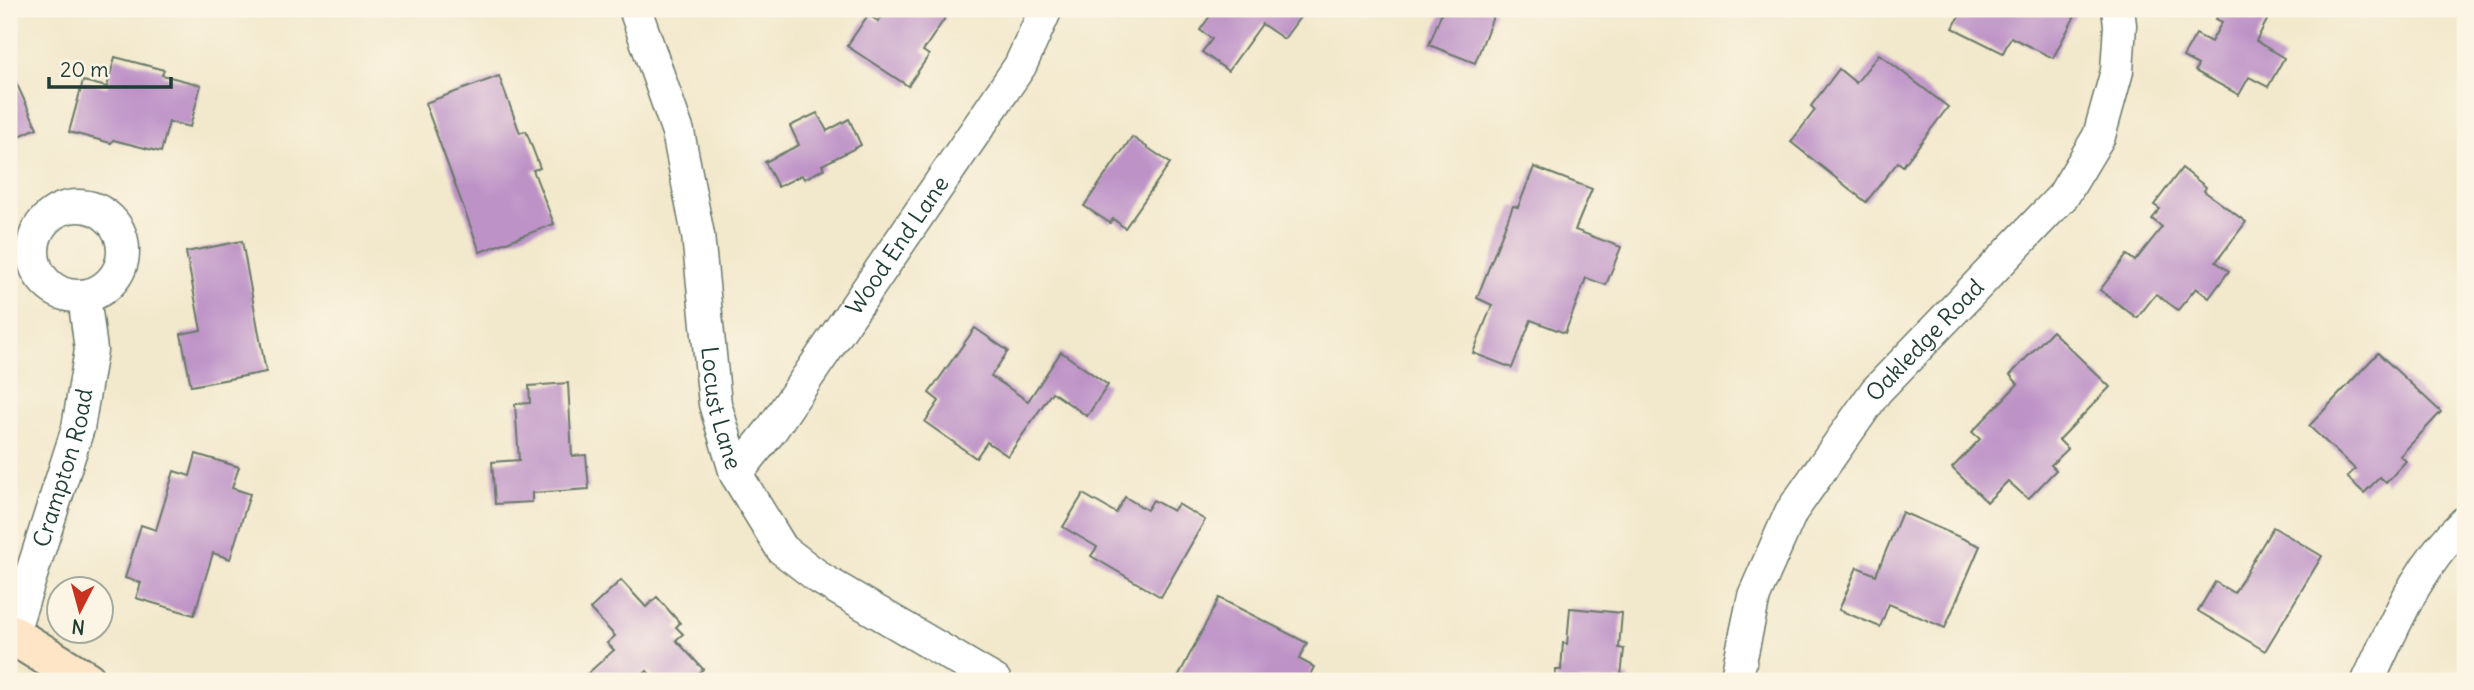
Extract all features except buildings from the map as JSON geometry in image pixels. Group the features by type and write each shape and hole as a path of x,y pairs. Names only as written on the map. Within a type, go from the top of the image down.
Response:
{"street":[{"name":"Locust Lane","path":"635,9 677,132 698,235 715,404 736,474 782,549 821,579 995,681"},
{"name":"Wood End Lane","path":"736,474 772,429 1020,66 1046,9"},
{"name":"Oakledge Road","path":"1736,681 1754,596 1791,512 1876,391 2063,196 2099,136 2117,71 2120,25 2118,9"},
{"name":"Crampton Road","path":"10,634 78,428 91,350 84,296"},
{"path":"2368,681 2414,583 2450,536 2465,522"},
{"path":"10,634 87,681"}]}
